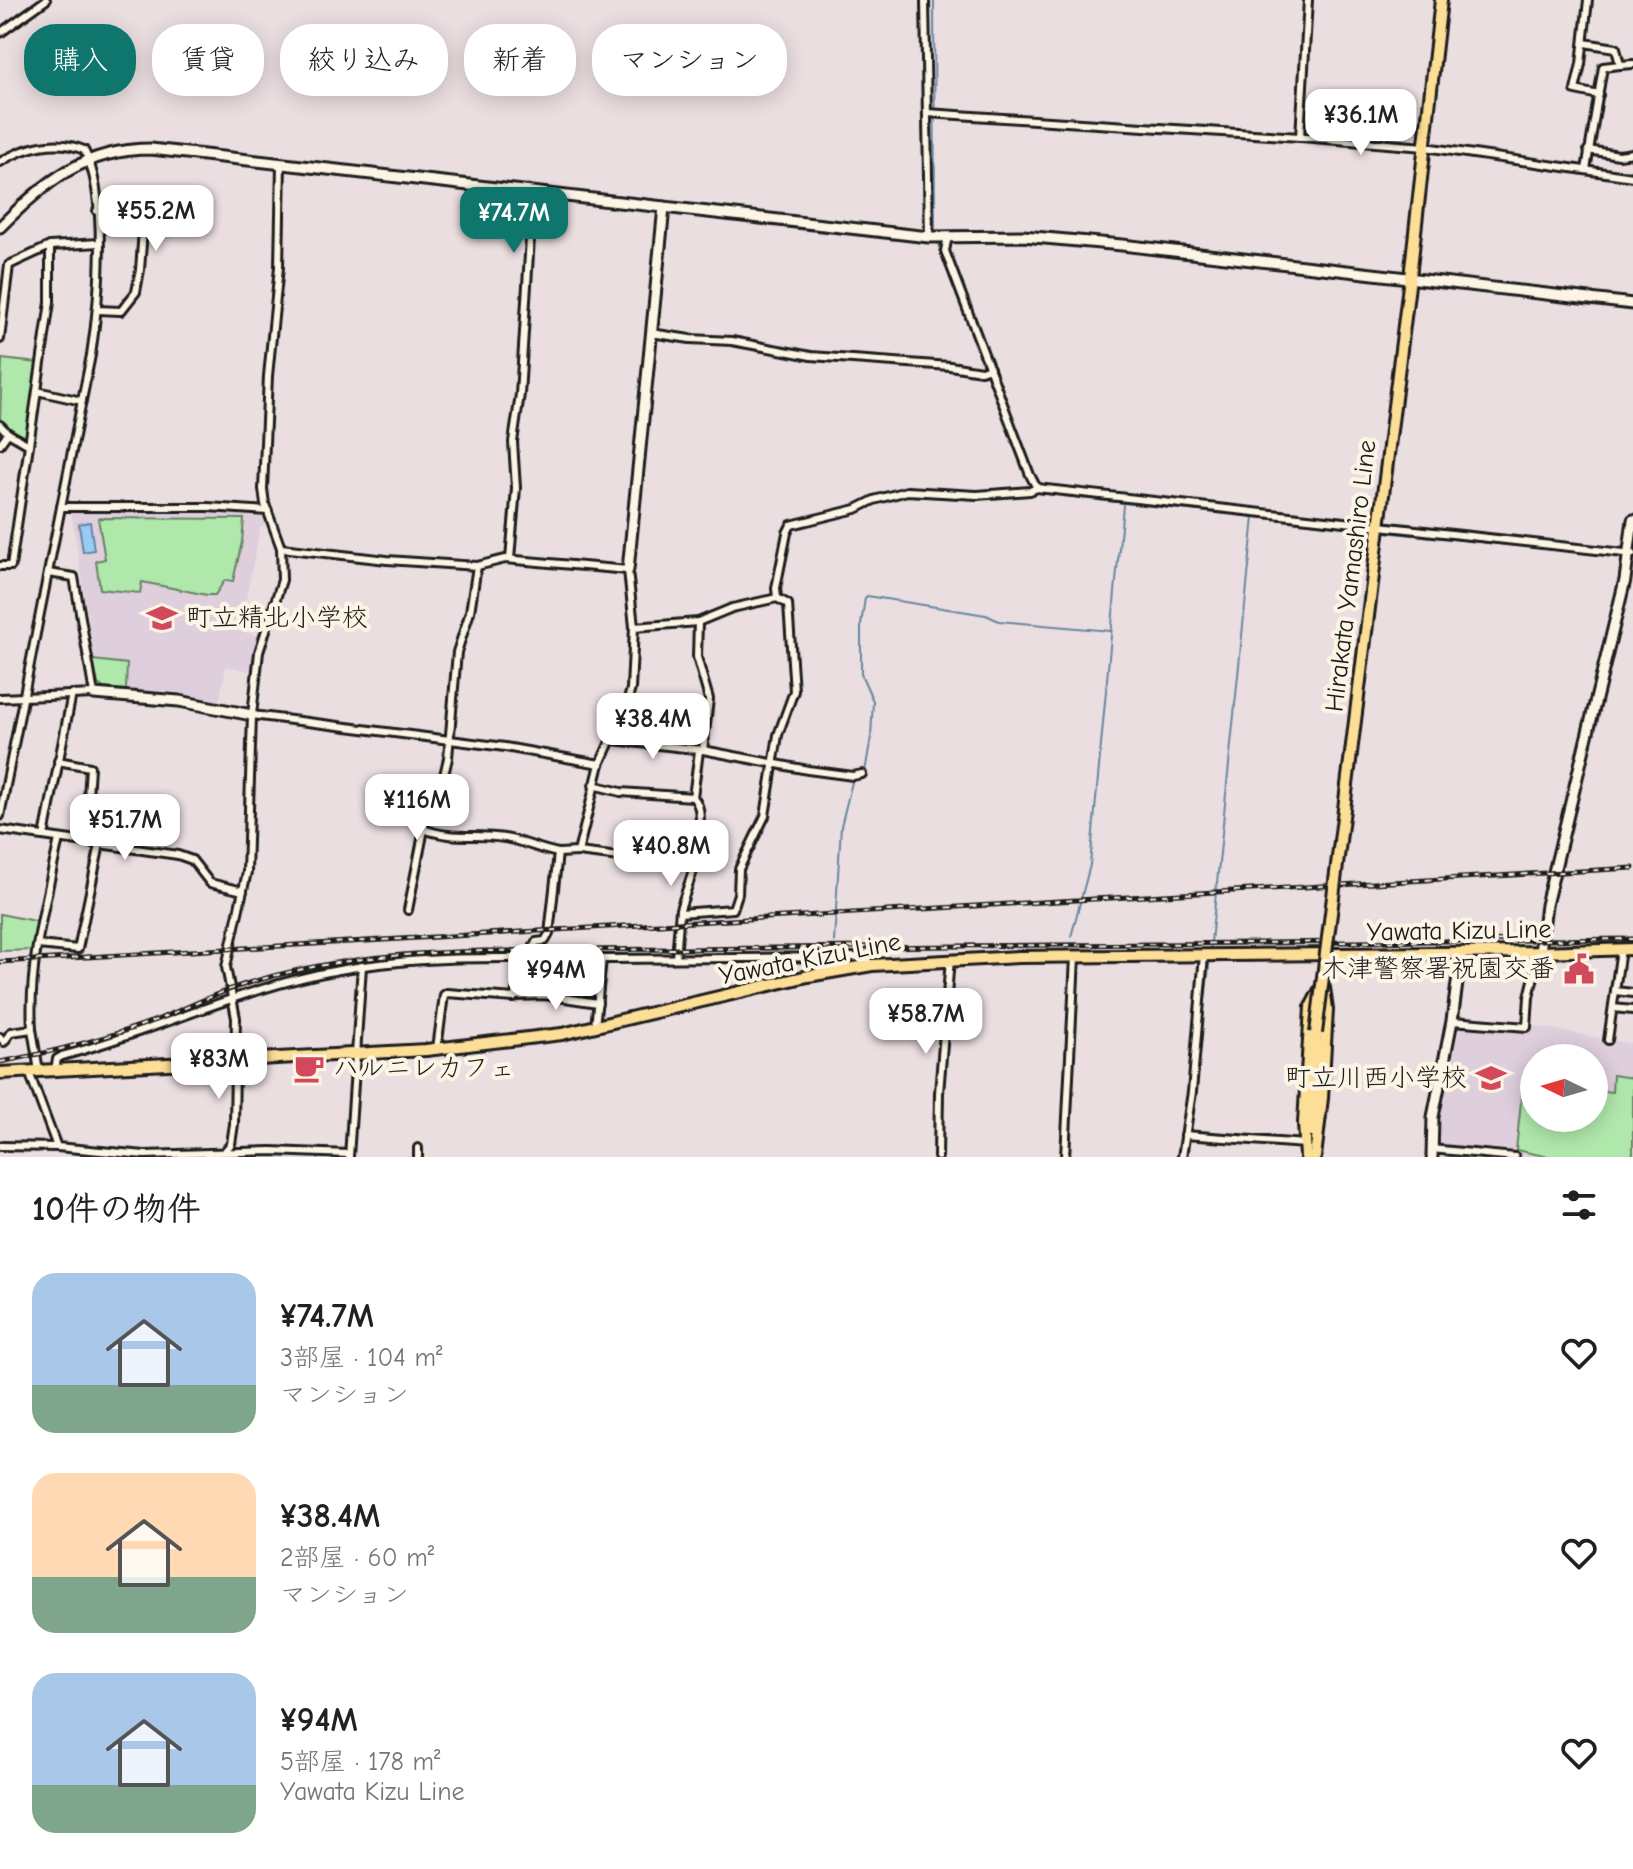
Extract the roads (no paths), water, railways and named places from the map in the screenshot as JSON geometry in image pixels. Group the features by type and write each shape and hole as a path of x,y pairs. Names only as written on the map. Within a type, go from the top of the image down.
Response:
{"main road":[{"name":"Hirakata Yamashiro Line","path":"1311,1157 1316,1033 1410,277 1441,0"},
{"name":"Yawata Kizu Line","path":"0,1073 437,1049 534,1038 595,1027 808,976 872,965 950,959 1627,949"},
{"path":"1311,1157 1322,1098 1327,1009 1323,985 1326,955"},
{"path":"1311,1157 1306,1144 1306,1088 1311,1007 1323,985"}],"street":[{"path":"0,33 46,0"},
{"path":"925,0 929,237"},
{"path":"1300,137 1308,0"},
{"path":"1588,0 1575,90 1599,95"},
{"path":"1584,43 1616,48 1620,65"},
{"path":"1586,170 1603,67 1633,64"},
{"path":"927,113 1425,147 1633,177"},
{"path":"0,816 82,401 97,310 99,243 88,159 80,148 43,145 1,159"},
{"path":"0,227 42,187 88,159 151,149 929,237 1023,236 1122,245 1633,304"},
{"path":"1588,150 1619,155 1633,153"},
{"path":"224,1152 231,1144 234,1124 236,1018 226,967 247,872 252,715 259,652 282,580 281,548 268,511 263,481 268,376 279,267 281,163"},
{"path":"510,559 516,488 513,442 520,394 533,192"},
{"path":"97,211 139,207 143,230 136,292 121,311 97,310"},
{"path":"578,852 593,785 631,689 634,627 628,570 664,207"},
{"path":"948,236 945,251 1037,488"},
{"path":"0,339 9,265 50,246 99,243"},
{"path":"0,566 11,566 50,302 50,246"},
{"path":"651,333 732,341 811,356 981,371 990,368"},
{"path":"37,391 82,401"},
{"path":"0,425 29,445"},
{"path":"0,444 8,433"},
{"path":"777,598 776,588 791,525 856,509 874,500 907,491 977,495 1037,488 1631,554"},
{"path":"61,507 208,507 268,511"},
{"path":"1452,1021 1527,1027 1529,997 1540,952 1546,905 1631,554 1633,520"},
{"path":"281,548 477,566 510,559 628,570"},
{"path":"408,910 429,803 444,775 448,758 447,741 457,652 470,612 477,566"},
{"path":"48,573 74,577 94,694"},
{"path":"634,627 698,622 732,608 777,598 788,604 790,653 796,683 778,735 765,816 741,863 735,905 733,909 680,913"},
{"path":"676,958 680,913 693,871 692,861 701,815 693,797 709,704 697,657 698,622"},
{"path":"44,836 72,694"},
{"path":"0,698 94,694 179,701 252,715 546,753 600,764"},
{"path":"613,740 701,750 853,776 862,774"},
{"path":"58,761 90,767 85,842"},
{"path":"593,785 621,792 693,797"},
{"path":"424,829 441,834 516,840 529,847 558,853 692,861"},
{"path":"0,830 178,855 192,860 210,883 243,891"},
{"path":"57,1147 34,1071 30,1002 59,839"},
{"path":"38,945 78,949 100,844"},
{"path":"516,996 528,957 536,942 545,941 549,934 558,853"},
{"path":"1608,1040 1615,991 1627,949"},
{"path":"1461,953 1436,1103 1432,1153 1515,1157"},
{"path":"1182,1157 1192,1092 1204,955"},
{"path":"55,1070 57,1059 62,1056 118,1040 234,997 302,977 362,966 528,957 864,957 872,965"},
{"path":"1065,1157 1075,957"},
{"path":"595,1027 602,959"},
{"path":"938,1157 939,1093 950,959"},
{"path":"0,1146 57,1147 145,1156 224,1152 349,1156 362,966"},
{"path":"1615,991 1633,993"},
{"path":"437,1049 444,995 447,993 497,998 544,995 598,1003"},
{"path":"1613,1008 1633,1010"},
{"path":"0,1037 4,1042 11,1032 32,1029"},
{"path":"1185,1135 1306,1144"},
{"path":"418,1148 418,1157"}],"water":[{"path":"90,522 94,550 83,552 79,524"}],"waterway":[{"path":"934,0 935,232"},
{"path":"938,242 985,367"},
{"path":"987,373 1030,487"},
{"path":"1035,491 1373,530"},
{"path":"1071,937 1090,865 1123,505"},
{"path":"1210,952 1254,517"},
{"path":"1384,532 1624,557"},
{"path":"865,772 873,701 861,674 861,625 867,596 986,615 999,621 1111,631"},
{"path":"834,942 841,826 853,778"},
{"path":"1193,1103 1210,958"},
{"path":"1187,1157 1189,1129"}],"railway":[{"path":"0,962 1633,868"},
{"path":"0,1062 120,1032 226,991 278,975 336,963 424,953 1633,939"}],"place":[{"name":"町立精北小学校","path":"162,618"},
{"name":"木津警察署祝園交番","path":"1579,969"},
{"name":"ハルニレカフェ","path":"309,1068"},
{"name":"町立川西小学校","path":"1491,1078"}]}
